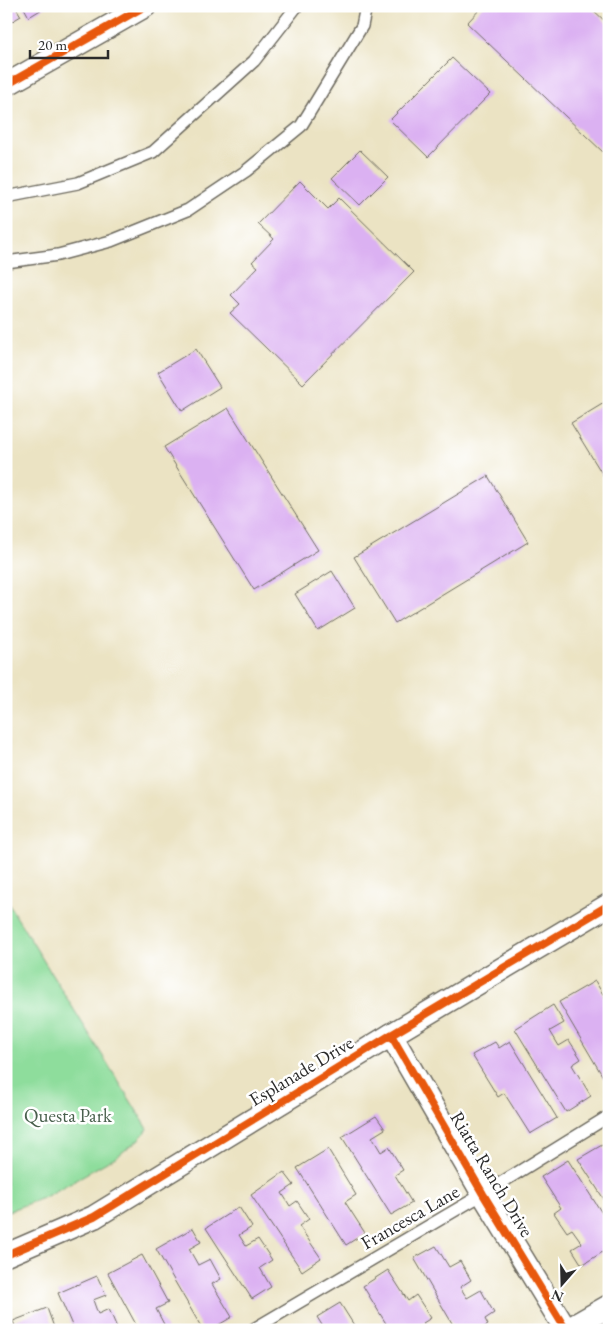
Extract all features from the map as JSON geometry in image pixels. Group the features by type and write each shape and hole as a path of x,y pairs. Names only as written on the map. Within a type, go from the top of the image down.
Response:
{"street":[{"path":"6,85 145,6"},
{"name":"Esplanade Drive","path":"6,1255 94,1216 391,1035 609,906"},
{"name":"Riatta Ranch Drive","path":"391,1035 483,1194 567,1330"},
{"path":"567,1330 609,1306"}],"lane":[{"path":"6,197 78,183 153,152 254,61 297,6"},
{"path":"6,262 58,255 111,241 188,210 246,171 301,126 362,26 366,6"},
{"name":"Francesca Lane","path":"252,1330 483,1194 609,1116"}],"green space":[{"name":"Questa Park","path":"6,900 148,1129 119,1155 45,1197 6,1212"}],"building":[{"path":"6,6 15,6 21,16 6,25"},
{"path":"23,6 47,6 29,17"},
{"path":"483,6 589,6 609,25 609,148 604,153 467,23"},
{"path":"452,58 490,94 428,157 390,120"},
{"path":"360,150 388,177 360,205 332,178"},
{"path":"300,181 328,209 339,198 414,272 303,384 230,313 240,304 231,295 258,267 252,262 274,239 258,224"},
{"path":"196,349 220,387 182,411 158,372"},
{"path":"609,400 609,485 571,423"},
{"path":"228,408 318,550 254,590 164,447"},
{"path":"488,476 528,542 395,623 354,557"},
{"path":"332,571 355,608 318,631 295,594"},
{"path":"595,981 609,1004 609,1087 559,1002"},
{"path":"553,1005 564,1023 550,1031 559,1046 569,1040 581,1059 572,1065 591,1096 566,1112 515,1029"},
{"path":"510,1041 557,1118 530,1134 504,1093 498,1097 472,1055 495,1042 499,1048"},
{"path":"376,1116 385,1129 372,1137 381,1152 389,1147 403,1170 395,1175 412,1203 391,1215 342,1137"},
{"path":"602,1145 609,1155 609,1207 578,1159"},
{"path":"328,1149 356,1195 345,1202 365,1233 346,1245 297,1168"},
{"path":"568,1160 609,1224 609,1248 582,1265 572,1249 582,1243 572,1229 567,1232 554,1213 561,1208 541,1177"},
{"path":"284,1172 294,1185 282,1193 290,1206 297,1201 309,1219 299,1226 321,1258 302,1271 251,1195"},
{"path":"239,1207 252,1227 239,1235 246,1246 258,1239 272,1260 260,1268 271,1287 252,1299 206,1228"},
{"path":"193,1228 201,1242 189,1249 198,1265 210,1259 221,1279 212,1284 232,1317 210,1330 203,1330 156,1249"},
{"path":"436,1246 449,1267 460,1261 471,1280 460,1287 467,1298 481,1290 494,1313 485,1319 488,1325 479,1330 456,1330 414,1258"},
{"path":"142,1255 168,1303 156,1309 167,1330 139,1330 108,1273"},
{"path":"388,1270 408,1301 416,1295 431,1318 423,1323 427,1330 390,1330 363,1286"},
{"path":"97,1276 106,1295 93,1300 98,1314 109,1309 118,1330 74,1330 58,1293"},
{"path":"340,1303 357,1330 325,1330 317,1317"},
{"path":"47,1308 55,1330 16,1330 13,1321"}],"cycle path":[{"path":"6,85 145,6"},
{"path":"6,1255 94,1217 391,1035 609,905"},
{"path":"391,1035 483,1194 566,1330"}]}
